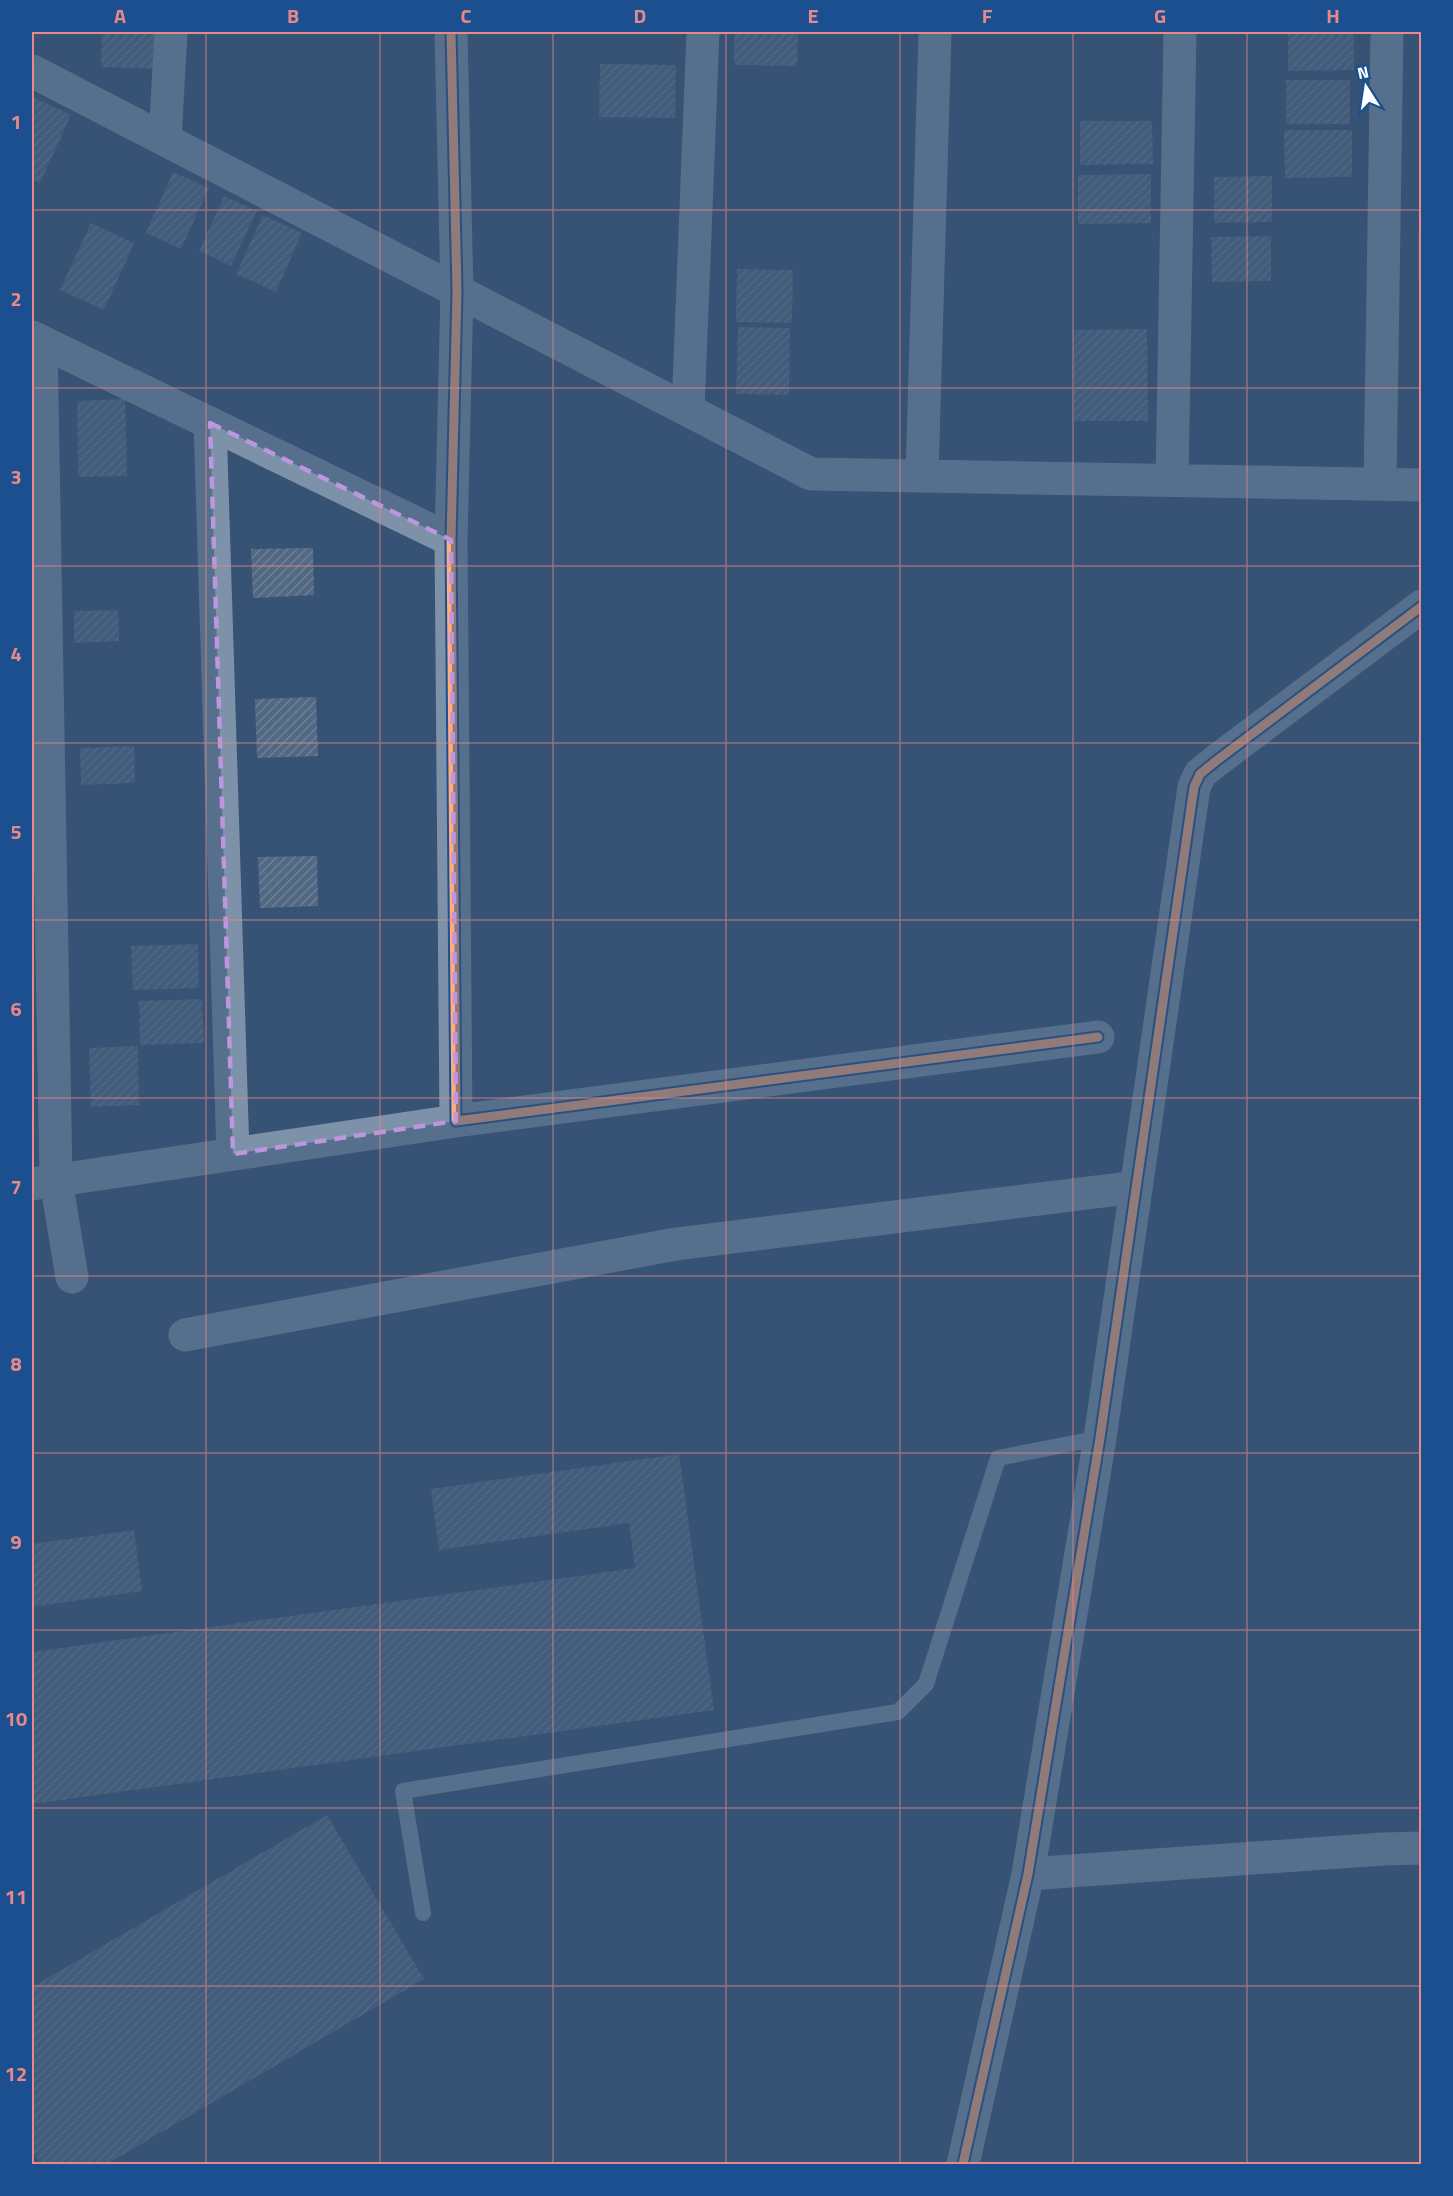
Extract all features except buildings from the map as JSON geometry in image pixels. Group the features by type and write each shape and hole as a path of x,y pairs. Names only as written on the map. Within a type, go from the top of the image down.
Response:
{"street":[{"path":"165,140 171,32"},
{"path":"451,32 457,291 451,540 456,1120"},
{"path":"688,410 703,32"},
{"path":"922,476 935,32"},
{"path":"1172,480 1180,32"},
{"path":"1380,484 1387,32"},
{"path":"32,71 811,474 1422,485"},
{"path":"72,1277 44,1182 36,339 451,540"},
{"path":"210,423 233,1154"},
{"path":"963,2164 1028,1874 1100,1438 1194,787 1200,774 1422,606"},
{"path":"44,1182 456,1120 1098,1037"},
{"path":"185,1335 676,1244 1136,1187"},
{"path":"1028,1874 1422,1848"}],"lane":[{"path":"423,1913 403,1791 898,1712 926,1684 999,1458 1100,1438"}],"highlighted area":[{"path":"210,423 451,540 456,1121 233,1154"}],"cycle path":[{"path":"451,32 457,291 451,540 456,1121 1098,1037"},
{"path":"963,2164 1028,1874 1100,1438 1194,787 1200,774 1216,761 1422,606"}]}
